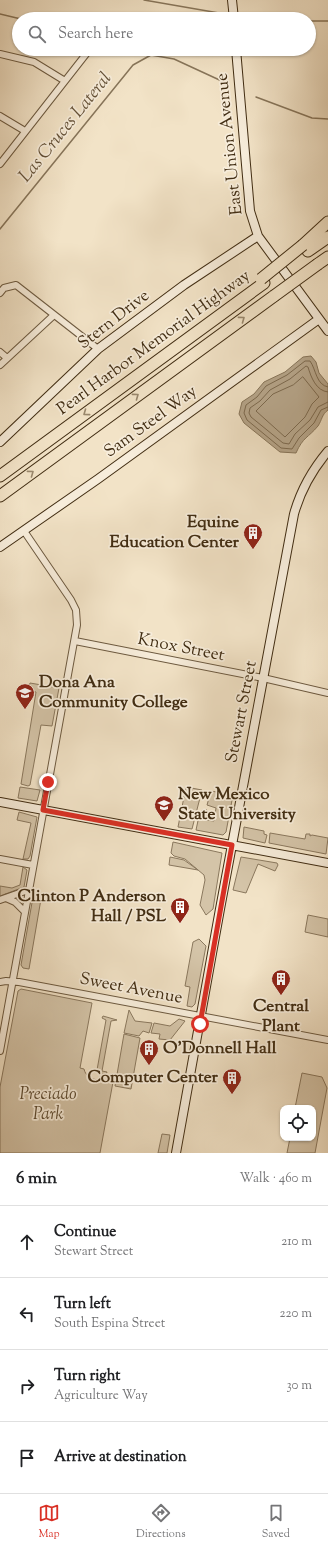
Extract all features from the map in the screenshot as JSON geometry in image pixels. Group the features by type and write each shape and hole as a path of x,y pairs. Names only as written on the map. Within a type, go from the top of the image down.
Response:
{"highway":[{"path":"306,248 328,222"},
{"name":"Pearl Harbor Memorial Highway","path":"0,476 146,370 306,248 328,237"},
{"name":"Pearl Harbor Memorial Highway","path":"0,496 328,256"}],"street":[{"path":"232,0 233,12"},
{"path":"0,54 34,62 65,81"},
{"path":"0,164 85,56"},
{"name":"East Union Avenue","path":"237,56 250,211 258,236 328,331"},
{"path":"0,116 25,131"},
{"name":"Stern Drive","path":"0,442 98,349 184,285 258,236"},
{"path":"0,293 4,288 16,285 98,349"},
{"path":"0,365 54,315"},
{"name":"Sam Steel Way","path":"0,547 319,319"},
{"path":"0,352 7,358"},
{"name":"Stewart Street","path":"176,1153 263,678 298,500 308,478 328,451"},
{"path":"0,1048 28,890 76,642 77,619 74,605 24,531"},
{"name":"Knox Street","path":"76,642 263,678 328,693"},
{"path":"0,802 328,864"},
{"path":"0,858 33,865"},
{"path":"3,899 28,890"},
{"path":"3,899 15,902 25,912"},
{"name":"Sweet Avenue","path":"0,982 13,981 328,1040"}],"green space":[{"path":"30,683 59,688 52,726 41,725 30,785 28,786 21,784 36,692 28,690"},
{"path":"20,787 40,790 37,801 18,798"},
{"path":"186,787 202,790 192,829 178,827"},
{"path":"211,791 233,795 226,832 223,835 196,830 202,810 207,810 206,820 214,821 216,808 207,805"},
{"path":"19,812 37,817 30,856 28,859 23,859 31,823 17,820"},
{"path":"244,827 264,831 264,834 267,835 265,843 243,838"},
{"path":"270,833 305,839 306,834 310,834 310,836 312,835 328,838 326,854 269,843"},
{"path":"173,842 222,853 213,909 206,915 200,905 205,880 204,875 185,859 174,856 171,853"},
{"path":"170,857 184,860 198,870 169,865"},
{"path":"241,857 277,863 278,865 275,871 258,864 246,893 233,890"},
{"path":"23,867 27,870 24,887 0,896 0,886 12,888 20,885"},
{"path":"35,894 45,896 41,899 29,969 23,968 21,965 33,897"},
{"path":"308,915 328,919 328,937 305,932"},
{"path":"199,939 206,946 195,1004 192,1007 187,1006 190,987 185,986 193,942"},
{"name":"Preciado Park","path":"21,989 92,1003 80,1068 84,1069 88,1076 92,1078 113,1082 100,1153 0,1153 0,1087 18,991"},
{"path":"129,1010 135,1021 152,1023 149,1033 143,1031 139,1036 124,1033"},
{"path":"103,1016 117,1020 111,1021 102,1071 107,1072 106,1075 91,1071 97,1070 106,1020 102,1018"},
{"path":"179,1019 185,1021 170,1040 159,1039 160,1034 151,1033 154,1023 170,1026"},
{"path":"124,1034 140,1038 131,1089 115,1086"},
{"path":"302,1073 322,1077 327,1088 315,1153 287,1153 289,1141 316,1141 316,1105 296,1105"},
{"path":"162,1134 170,1135 167,1153 158,1153"}],"water":[{"path":"311,356 316,362 319,373 328,384 328,410 323,415 318,426 301,444 296,453 280,452 244,423 239,414 242,402 254,394 264,382 285,372 303,357"}],"waterway":[{"path":"144,0 213,12"},
{"path":"0,14 12,17"},
{"path":"316,21 328,21"},
{"name":"Las Cruces Lateral","path":"0,229 133,65 149,56"},
{"name":"Las Cruces Lateral","path":"157,56 174,59 226,83"},
{"name":"Las Cruces Lateral","path":"256,97 312,118 328,119"}],"place":[{"name":"Equine Education Center","path":"253,550"},
{"name":"Dona Ana Community College","path":"25,710"},
{"name":"New Mexico State University","path":"164,822"},
{"name":"Clinton P Anderson Hall / PSL","path":"180,924"},
{"name":"Central Plant","path":"281,996"},
{"name":"O'Donnell Hall","path":"149,1066"},
{"name":"Computer Center","path":"232,1095"}],"route":[{"path":"48,782 43,810 232,845 200,1024"}]}
